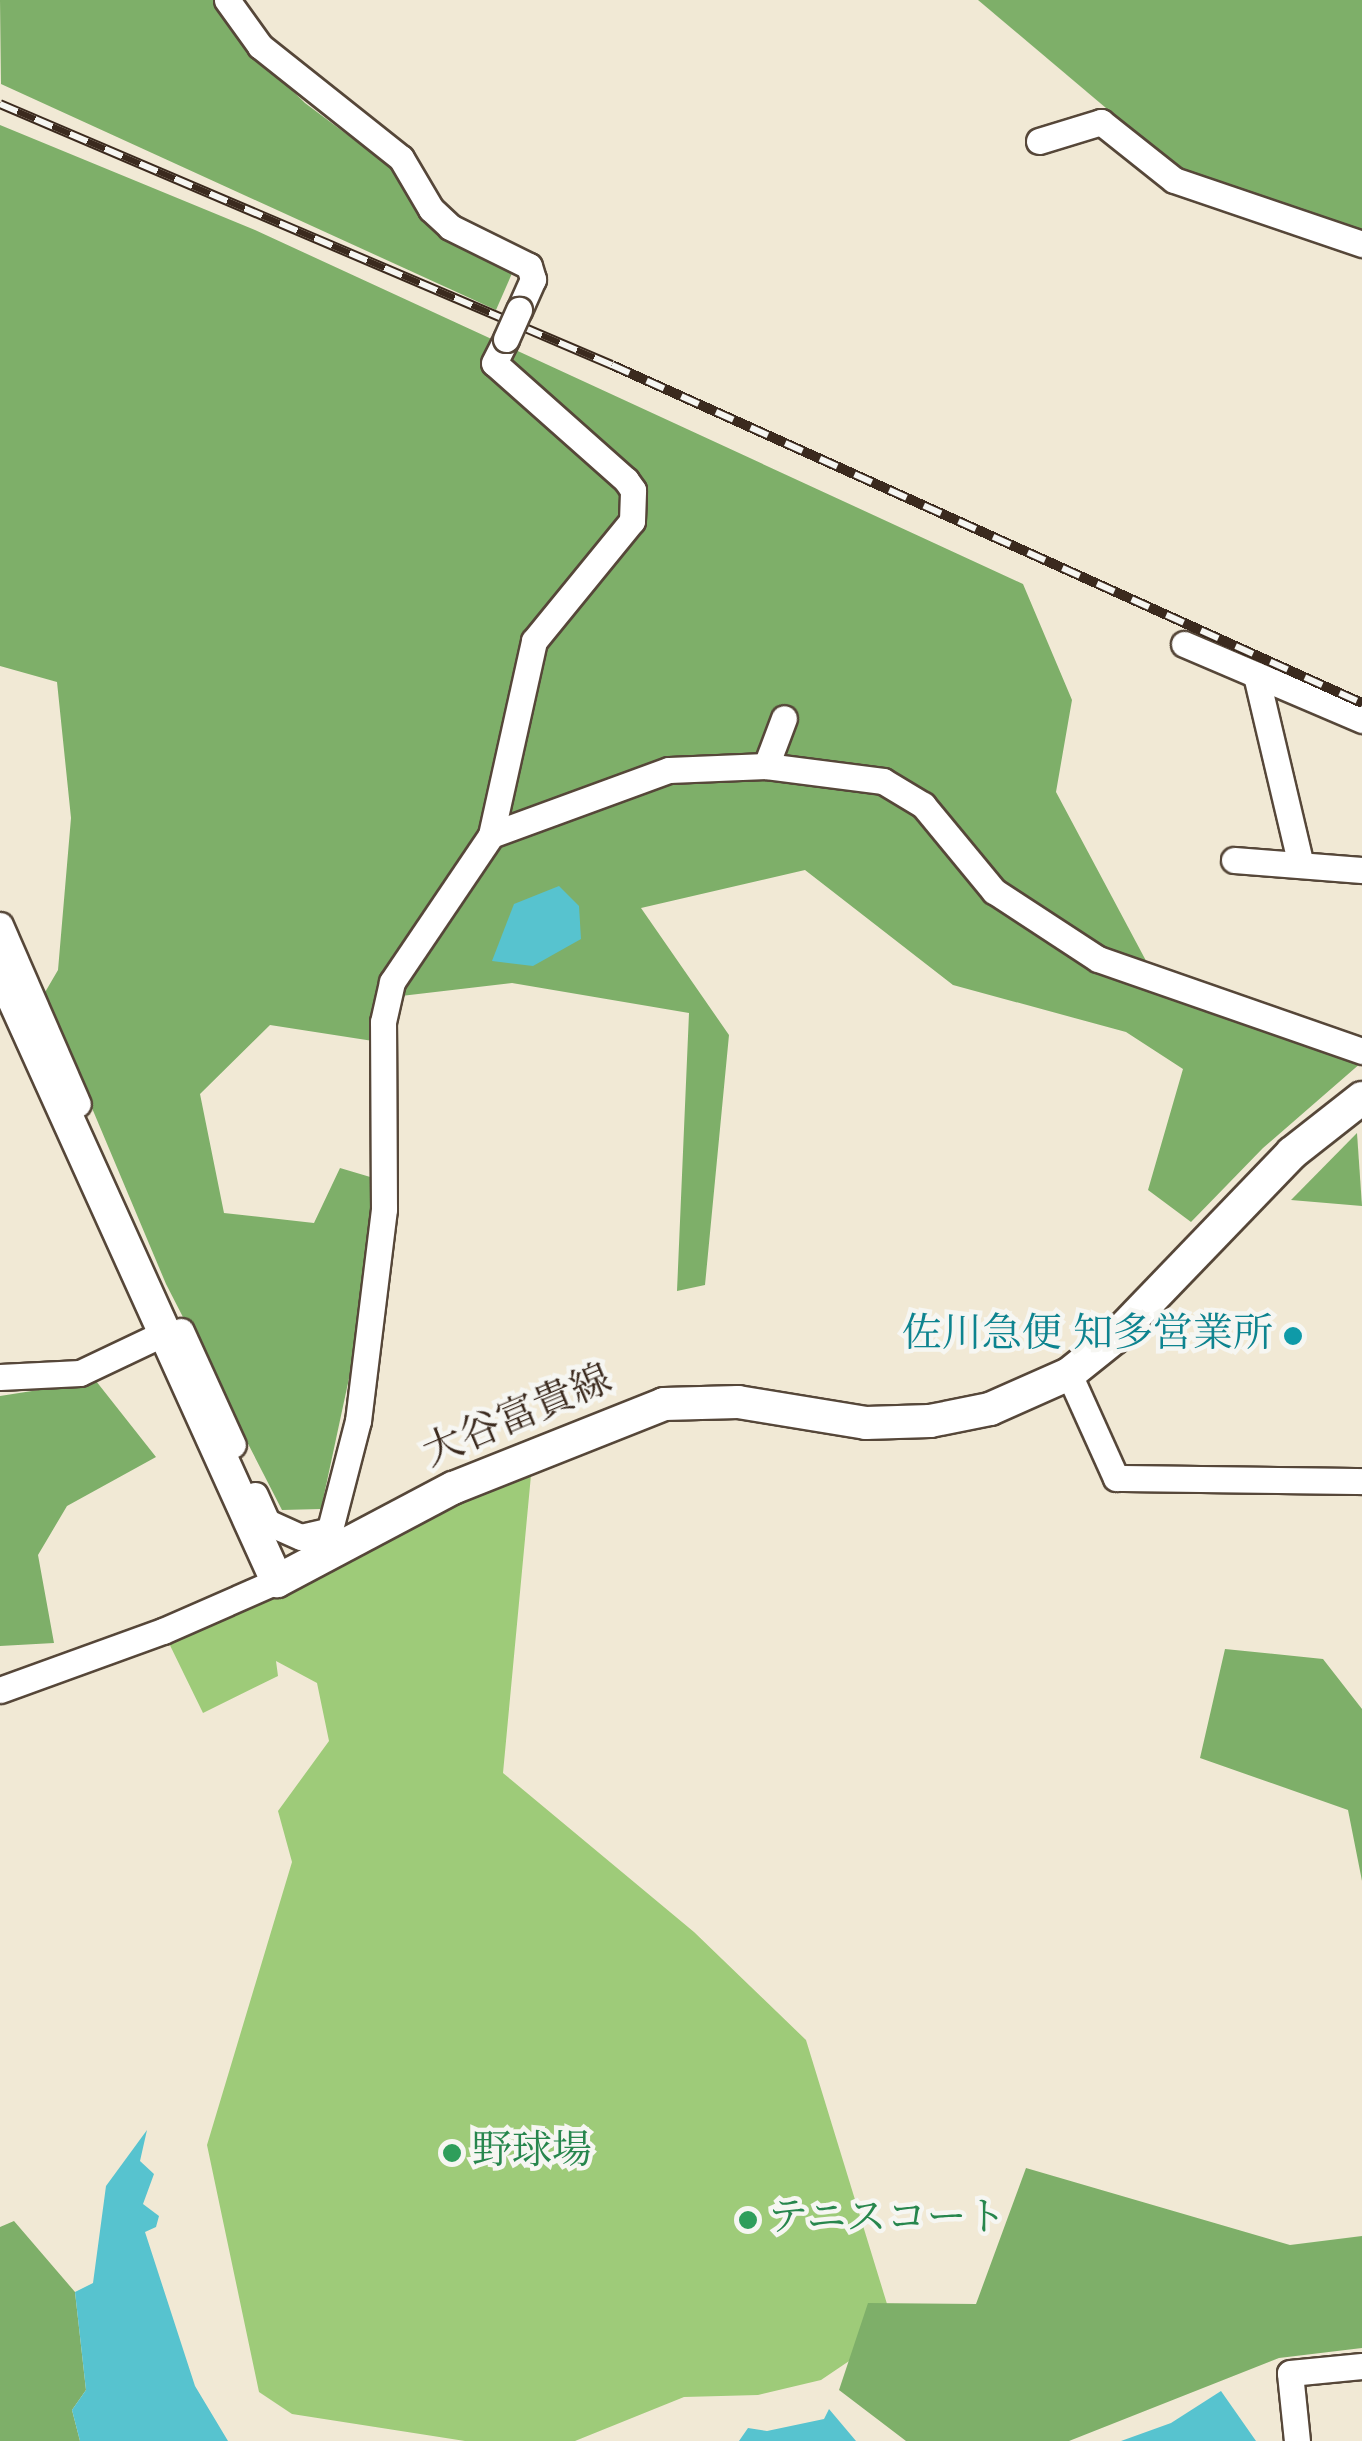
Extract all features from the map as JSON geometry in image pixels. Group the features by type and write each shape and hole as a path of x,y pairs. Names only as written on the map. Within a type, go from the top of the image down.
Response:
{"main road":[{"path":"0,969 277,1581"},
{"name":"大谷富貴線","path":"277,1581 325,1543 664,1404 738,1402 866,1423 930,1420 990,1409 1069,1374 1114,1338 1292,1153 1362,1098"}],"street":[{"path":"0,925 267,1522 325,1543 358,1421 384,1210 384,1022 392,982 491,835 534,641 626,530 634,505 626,480 494,363 533,280 529,266 450,227 430,209 401,158 260,46 228,0"},
{"path":"1039,141 1101,122 1174,180 1362,244"},
{"path":"1184,644 1362,720"},
{"path":"1256,675 1300,861"},
{"path":"766,766 784,718"},
{"path":"491,835 669,770 766,766 883,781 923,805 994,891 1098,959 1362,1052"},
{"path":"1234,860 1300,861 1346,873 1362,870"},
{"path":"0,1378 80,1373 162,1334"},
{"path":"1069,1374 1116,1478 1362,1481"},
{"path":"0,1690 163,1631 277,1581"},
{"path":"1297,2441 1290,2373 1362,2366"}],"green space":[{"path":"0,0 213,0 231,31 305,103 393,169 427,223 513,271 496,310 1,84"},
{"path":"978,0 1362,0 1362,230 1177,168"},
{"path":"0,125 255,230 1023,584 1072,700 1056,792 1160,987 1362,1062 1263,1148 1191,1222 1148,1190 1183,1069 1126,1032 953,985 805,870 641,908 729,1035 705,1285 677,1291 689,1013 512,983 401,996 373,1041 270,1025 200,1094 224,1213 314,1223 340,1168 377,1179 351,1369 321,1509 282,1510 166,1284 44,994 58,970 71,818 57,682 0,666"},
{"path":"1357,1133 1362,1206 1291,1200"},
{"path":"96,1381 156,1457 67,1506 38,1555 54,1643 0,1646 0,1396"},
{"path":"533,1454 503,1773 694,1932 806,2040 895,2330 821,2380 758,2395 684,2397 575,2441 465,2441 292,2414 259,2392 207,2145 292,1862 278,1811 329,1741 317,1683 276,1661 278,1676 203,1713 163,1631"},
{"path":"1225,1649 1323,1659 1362,1709 1362,1881 1348,1810 1200,1758"},
{"path":"1026,2168 1290,2245 1362,2236 1362,2348 1279,2358 1069,2441 906,2441 839,2390 868,2303 976,2304"},
{"path":"14,2221 75,2292 86,2390 72,2410 80,2441 0,2441 0,2227"}],"water":[{"path":"559,886 579,906 581,939 533,966 492,961 514,904"},
{"path":"147,2130 140,2161 154,2174 143,2204 159,2216 156,2227 145,2232 195,2386 228,2441 80,2441 72,2410 86,2390 75,2292 93,2283 106,2186"},
{"path":"1221,2391 1256,2441 1121,2441 1171,2423"},
{"path":"829,2409 856,2441 739,2441 748,2428 767,2431 824,2419"}],"railway":[{"path":"0,104 612,365 1362,703"}],"place":[{"name":"佐川急便 知多営業所","path":"1293,1336"},
{"name":"野球場","path":"452,2153"},
{"name":"テニスコート","path":"748,2220"}]}
